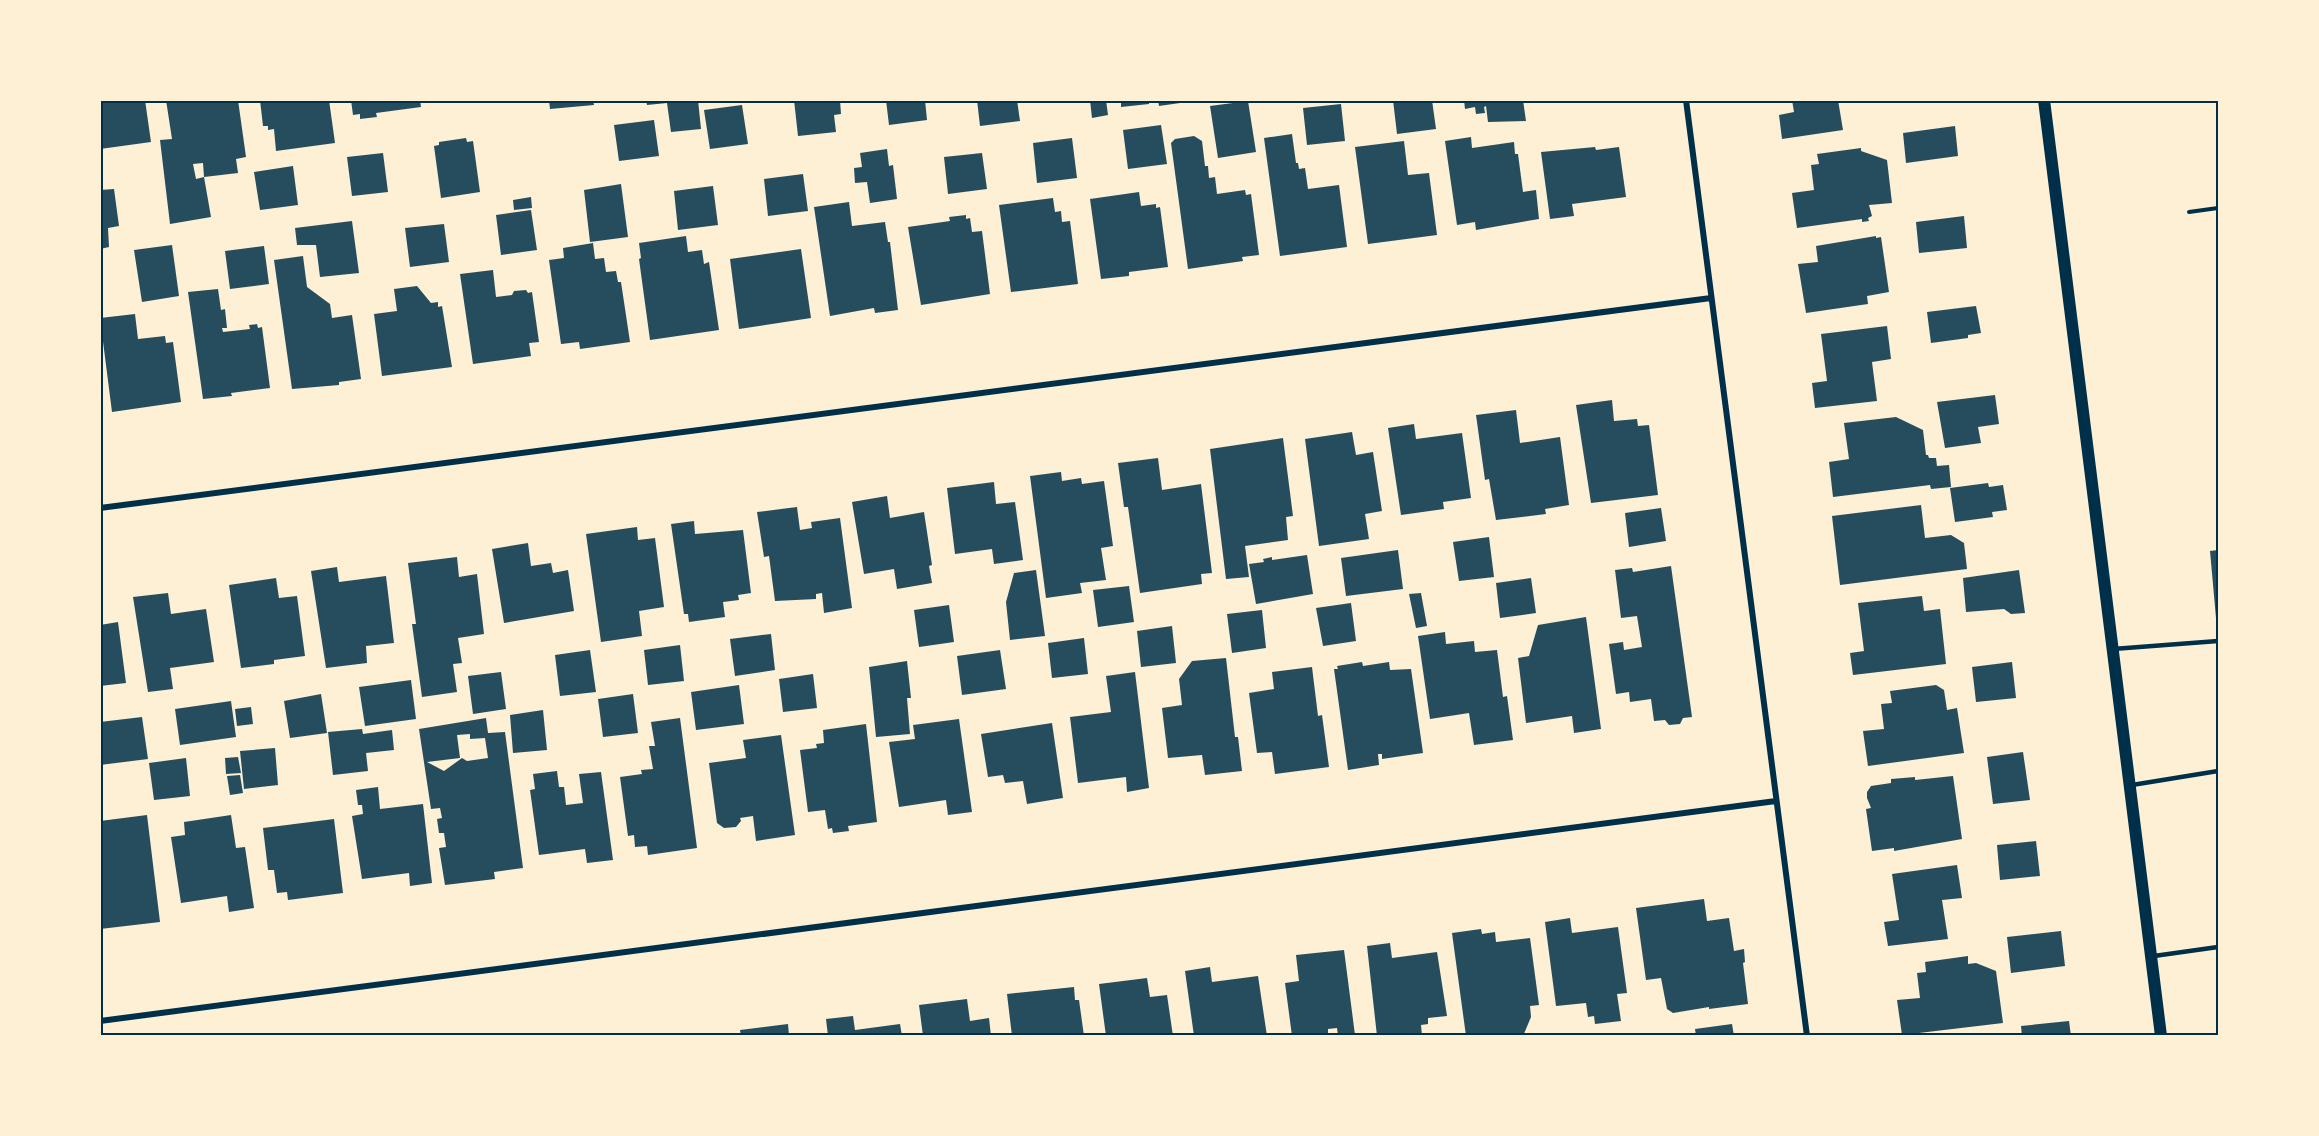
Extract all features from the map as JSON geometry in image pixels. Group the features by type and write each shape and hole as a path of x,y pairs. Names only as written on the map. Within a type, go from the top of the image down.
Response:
{"main road":[{"path":"2044,100 2161,1035"}],"street":[{"path":"1686,100 1807,1035"},
{"path":"100,508 1711,298"},
{"path":"100,1021 1776,801"}],"lane":[{"path":"2113,648 2218,641"},
{"path":"2130,785 2218,771"},
{"path":"2151,956 2218,947"}],"path":[{"path":"2189,212 2218,208"}],"building":[{"path":"100,100 145,100 151,142 100,149"},
{"path":"166,100 238,100 246,157 236,159 238,173 204,177 211,217 170,224 160,140 172,139","holes":["203,163 204,177 196,179 193,164"]},
{"path":"260,100 329,100 335,143 276,151 274,129 268,130 268,126 263,126"},
{"path":"351,100 420,100 421,107 376,113 377,117 360,119 360,114 353,115"},
{"path":"549,100 593,100 594,105 550,109"},
{"path":"646,100 698,100 701,129 671,132 667,103 647,105"},
{"path":"794,100 840,100 841,114 834,115 836,132 798,136"},
{"path":"886,100 925,100 927,120 889,125"},
{"path":"977,100 1017,100 1020,121 980,126"},
{"path":"1090,100 1106,100 1108,115 1092,118"},
{"path":"1121,100 1149,100 1149,104 1121,107"},
{"path":"1158,100 1187,100 1187,102 1159,106"},
{"path":"1393,100 1432,100 1436,129 1397,134"},
{"path":"1464,100 1523,100 1526,121 1488,122 1486,106 1484,107 1485,113 1476,114 1475,107 1465,109"},
{"path":"1792,100 1838,100 1843,130 1782,139 1779,115 1794,112"},
{"path":"1248,101 1256,152 1218,158 1210,106"},
{"path":"1341,104 1345,141 1307,145 1303,108"},
{"path":"742,105 748,144 710,149 704,110"},
{"path":"654,120 659,156 619,161 614,125"},
{"path":"1161,125 1167,164 1128,169 1123,130"},
{"path":"1955,126 1958,156 1906,163 1903,133"},
{"path":"1292,134 1296,163 1299,169 1305,168 1308,189 1339,185 1347,247 1280,256 1264,138"},
{"path":"1194,136 1202,141 1205,166 1208,166 1209,178 1215,177 1217,194 1245,190 1246,195 1251,194 1259,255 1242,257 1243,261 1188,269 1171,143 1175,139"},
{"path":"1471,137 1472,148 1514,142 1515,154 1518,154 1523,192 1536,190 1539,219 1476,230 1475,222 1457,225 1445,141"},
{"path":"466,138 467,142 473,141 480,192 441,198 434,146 439,145 439,142"},
{"path":"1072,138 1077,178 1037,183 1033,143"},
{"path":"1404,141 1408,175 1429,173 1437,235 1368,244 1355,147"},
{"path":"1595,147 1596,150 1619,147 1626,197 1572,204 1574,216 1550,219 1541,152"},
{"path":"1861,148 1861,151 1887,160 1892,203 1869,205 1872,216 1868,218 1869,221 1862,222 1862,219 1797,228 1792,193 1814,190 1811,165 1819,164 1817,154"},
{"path":"887,149 889,166 893,165 897,199 870,203 867,182 855,183 854,168 862,167 860,153"},
{"path":"383,153 388,192 352,196 347,157"},
{"path":"982,153 987,189 948,194 944,157"},
{"path":"293,166 298,205 260,210 254,172"},
{"path":"803,174 808,211 768,216 764,179"},
{"path":"621,184 628,237 590,242 584,190"},
{"path":"713,186 718,225 678,230 674,191"},
{"path":"114,189 119,226 108,228 109,247 100,249 100,190"},
{"path":"1139,192 1141,206 1156,204 1156,208 1160,207 1168,267 1129,272 1129,276 1101,279 1090,199"},
{"path":"531,197 532,208 514,210 513,200"},
{"path":"1053,198 1055,212 1061,211 1062,222 1070,221 1078,284 1011,292 999,205"},
{"path":"849,202 852,226 885,222 888,242 890,242 898,310 875,313 874,308 830,316 814,207"},
{"path":"531,210 537,250 501,255 496,215"},
{"path":"966,215 966,219 970,218 972,232 982,231 990,294 921,305 908,227 950,221 949,217"},
{"path":"1964,216 1967,248 1919,253 1916,222"},
{"path":"352,221 359,273 320,277 316,245 297,245 295,228"},
{"path":"444,224 449,262 410,267 405,228"},
{"path":"686,236 688,252 702,250 704,264 709,262 719,330 650,340 639,259 641,258 639,243"},
{"path":"1876,236 1876,238 1881,237 1889,292 1867,296 1868,304 1806,313 1798,264 1818,262 1816,246"},
{"path":"593,243 595,259 604,258 606,272 616,271 618,282 621,282 630,342 580,349 579,342 561,344 549,260 564,258 563,248"},
{"path":"172,245 179,296 142,302 134,250"},
{"path":"264,246 269,284 230,289 225,251"},
{"path":"801,249 811,318 739,329 730,259"},
{"path":"303,256 307,287 330,304 332,318 352,315 361,379 339,382 339,385 292,389 274,260"},
{"path":"493,270 496,297 512,295 514,291 532,292 539,342 529,343 531,356 473,364 460,274"},
{"path":"417,286 431,303 438,302 438,307 442,306 452,367 382,376 374,314 397,311 394,289"},
{"path":"218,289 221,310 225,309 227,328 222,328 223,332 250,329 249,325 257,324 258,328 262,327 270,388 203,399 188,292"},
{"path":"1976,306 1981,333 1968,335 1968,338 1931,343 1927,312"},
{"path":"135,314 138,339 165,336 166,343 173,342 181,402 112,412 100,318"},
{"path":"1887,326 1891,359 1872,362 1877,401 1815,408 1812,383 1827,381 1821,334"},
{"path":"1995,395 1999,424 1978,427 1981,443 1945,448 1937,402"},
{"path":"1612,400 1614,421 1637,419 1638,426 1649,425 1658,495 1591,503 1576,405"},
{"path":"1516,410 1520,443 1560,437 1569,505 1545,509 1546,514 1496,520 1489,479 1485,480 1476,415"},
{"path":"1896,417 1923,430 1926,455 1929,458 1936,458 1937,466 1949,465 1951,487 1931,489 1930,485 1833,497 1829,462 1849,459 1844,423"},
{"path":"1414,424 1416,439 1462,433 1471,498 1443,502 1444,509 1401,515 1388,428"},
{"path":"1352,432 1356,455 1373,452 1382,511 1365,514 1369,539 1319,546 1305,439"},
{"path":"1283,438 1293,516 1286,517 1288,540 1245,546 1249,577 1226,579 1210,449"},
{"path":"1158,458 1162,490 1201,484 1212,573 1201,574 1202,584 1140,593 1128,507 1124,507 1118,463"},
{"path":"1061,472 1062,481 1081,478 1082,484 1104,481 1113,546 1101,548 1106,580 1080,583 1082,593 1046,598 1030,476"},
{"path":"994,482 996,504 1015,502 1023,560 994,564 992,549 955,554 947,488"},
{"path":"1988,483 1989,487 2003,485 2007,510 1992,512 1993,517 1955,522 1950,488"},
{"path":"887,496 890,518 924,512 932,565 929,566 932,583 897,589 894,569 864,574 852,502"},
{"path":"1921,505 1925,538 1951,535 1964,543 1967,569 1840,585 1832,516"},
{"path":"797,507 800,530 812,528 811,522 840,518 852,608 824,613 822,593 816,594 816,599 775,601 769,556 764,557 757,512"},
{"path":"1661,508 1666,541 1629,547 1625,513"},
{"path":"694,521 695,534 743,530 751,593 738,595 739,600 723,602 725,617 689,622 688,614 684,614 671,524"},
{"path":"637,527 638,540 655,538 664,607 639,611 642,636 601,642 586,534"},
{"path":"1489,537 1494,577 1459,581 1453,542"},
{"path":"528,543 531,566 551,563 553,573 568,570 574,611 504,623 492,549"},
{"path":"1398,550 1403,589 1346,596 1341,558"},
{"path":"2218,550 2218,618 2216,618 2210,551"},
{"path":"1307,555 1313,594 1256,604 1249,564 1264,562 1263,559 1272,557 1272,560"},
{"path":"457,557 459,577 477,574 484,634 458,638 462,663 453,664 457,692 422,697 412,624 416,624 408,563"},
{"path":"1671,566 1692,717 1683,718 1680,724 1669,725 1665,720 1654,721 1651,699 1630,702 1629,692 1616,694 1609,644 1623,642 1624,650 1642,647 1637,616 1621,618 1615,570 1632,568 1633,572"},
{"path":"337,567 339,582 386,576 394,643 366,646 367,663 326,668 311,571"},
{"path":"1036,570 1045,636 1010,640 1006,602 1014,573"},
{"path":"2019,570 2025,613 2011,614 2004,609 1966,612 1963,578"},
{"path":"276,578 279,598 297,596 305,656 274,660 274,664 241,668 229,585"},
{"path":"1531,578 1536,613 1500,618 1496,583"},
{"path":"1129,586 1134,622 1098,627 1093,590"},
{"path":"168,593 171,614 206,609 214,662 170,668 173,689 148,692 133,597"},
{"path":"1421,593 1427,626 1416,628 1409,594"},
{"path":"1922,596 1924,611 1940,609 1946,664 1853,675 1850,653 1864,651 1858,603"},
{"path":"1351,603 1356,641 1323,646 1316,608"},
{"path":"949,605 954,642 919,647 914,610"},
{"path":"1262,610 1266,648 1232,653 1227,614"},
{"path":"1586,617 1601,729 1574,733 1572,716 1526,723 1518,658 1529,656 1538,625"},
{"path":"118,622 126,683 100,686 100,625"},
{"path":"1172,626 1176,663 1141,667 1137,631"},
{"path":"1445,632 1446,644 1474,641 1475,652 1497,650 1503,697 1507,696 1513,740 1474,745 1469,713 1430,719 1418,636"},
{"path":"771,634 775,670 735,676 730,639"},
{"path":"1084,638 1088,674 1052,678 1048,643"},
{"path":"680,645 684,681 648,685 644,650"},
{"path":"590,650 596,692 560,696 555,655"},
{"path":"1000,650 1006,689 962,695 957,656"},
{"path":"1226,658 1235,737 1238,737 1242,771 1205,775 1202,755 1168,758 1162,708 1182,705 1179,679 1192,661"},
{"path":"907,661 911,698 907,698 910,734 876,737 869,667"},
{"path":"1362,662 1363,666 1389,662 1390,670 1411,669 1423,753 1382,759 1382,754 1378,754 1379,765 1348,770 1334,669 1338,669 1337,666"},
{"path":"2012,662 2016,698 1976,702 1972,667"},
{"path":"1312,667 1318,716 1322,715 1329,767 1275,774 1272,752 1257,753 1249,693 1274,689 1272,672"},
{"path":"501,672 506,709 473,714 468,676"},
{"path":"1135,672 1149,788 1127,792 1126,777 1078,783 1070,717 1111,712 1106,676"},
{"path":"813,674 817,708 783,712 779,679"},
{"path":"411,680 416,719 365,726 359,687"},
{"path":"739,685 744,724 696,730 691,692"},
{"path":"1936,685 1944,690 1947,710 1957,708 1964,753 1868,766 1863,731 1884,729 1881,704 1892,703 1890,691"},
{"path":"321,694 327,733 290,738 284,701"},
{"path":"633,694 638,733 603,737 598,699"},
{"path":"231,701 236,737 180,745 175,709"},
{"path":"251,707 253,724 237,726 235,709"},
{"path":"543,710 547,750 513,753 510,715"},
{"path":"142,717 148,759 100,765 100,722"},
{"path":"486,718 488,733 505,732 523,868 494,872 495,879 445,885 439,848 446,847 444,833 439,833 437,819 442,818 440,808 431,809 419,729","holes":["470,734 470,739 485,738 488,758 467,761 462,758 444,771 427,762 460,758 457,735"]},
{"path":"680,718 697,848 648,855 647,846 635,847 634,835 628,836 620,777 642,774 641,770 653,769 649,746 655,746 651,722"},
{"path":"959,719 972,812 948,815 946,800 899,807 889,742 915,739 913,725"},
{"path":"1052,723 1063,798 1027,804 1023,781 1005,783 1003,775 988,777 981,734"},
{"path":"866,724 877,822 848,826 849,831 833,833 832,828 828,829 825,810 808,812 800,750 817,748 816,744 824,743 823,730"},
{"path":"362,729 363,734 392,730 394,750 366,753 368,771 333,775 328,732"},
{"path":"781,735 795,835 756,841 753,816 740,818 741,821 736,827 724,828 717,823 709,763 746,758 743,740"},
{"path":"275,748 278,785 244,789 240,751"},
{"path":"2023,752 2030,800 1993,804 1987,757"},
{"path":"238,757 241,773 226,774 225,758"},
{"path":"186,758 190,796 154,800 149,763"},
{"path":"557,771 559,787 564,787 566,805 583,803 579,774 601,772 613,860 587,863 585,849 539,855 530,790 535,789 533,774"},
{"path":"240,775 243,793 230,795 227,776"},
{"path":"1953,776 1962,839 1894,851 1894,848 1872,851 1866,809 1871,808 1867,792 1871,786 1891,783 1891,779 1915,777 1915,780"},
{"path":"378,787 380,809 423,804 432,883 410,886 409,873 362,879 352,816 363,814 362,805 358,805 356,790"},
{"path":"147,815 160,922 100,929 100,821"},
{"path":"231,815 236,848 245,847 254,908 229,912 227,896 181,903 171,837 185,835 184,822"},
{"path":"334,819 343,893 288,900 287,892 277,893 274,870 268,870 263,828"},
{"path":"2036,841 2040,876 2000,880 1997,845"},
{"path":"1957,865 1962,898 1942,900 1948,939 1888,946 1884,922 1899,920 1892,874"},
{"path":"1704,899 1707,921 1729,918 1734,951 1744,949 1745,962 1743,963 1748,1004 1673,1013 1667,1009 1661,978 1646,980 1636,908"},
{"path":"1570,918 1572,933 1618,927 1627,993 1617,994 1621,1021 1595,1024 1594,1016 1588,1017 1586,1003 1556,1006 1545,922"},
{"path":"1481,929 1482,934 1495,932 1496,942 1530,938 1539,1005 1530,1006 1531,1017 1523,1036 1466,1036 1452,933"},
{"path":"2061,931 2065,966 2011,973 2007,937"},
{"path":"1390,943 1392,958 1437,952 1447,1016 1428,1018 1428,1024 1421,1025 1422,1036 1377,1036 1367,946"},
{"path":"1344,950 1355,1035 1338,1036 1337,1028 1328,1029 1328,1036 1292,1036 1285,983 1299,981 1296,955"},
{"path":"1968,956 1968,964 1976,963 1996,971 2003,1023 1902,1035 1897,1000 1920,998 1917,973 1926,972 1925,962"},
{"path":"1210,967 1212,982 1258,976 1267,1036 1194,1036 1185,971"},
{"path":"1147,978 1150,997 1167,995 1173,1036 1106,1036 1099,984"},
{"path":"1074,987 1075,1000 1079,1000 1084,1036 1012,1036 1007,994"},
{"path":"967,999 970,1021 989,1018 991,1036 923,1036 919,1005"},
{"path":"853,1016 855,1030 900,1024 902,1036 828,1036 826,1019"},
{"path":"2069,1021 2071,1036 2022,1036 2021,1026"},
{"path":"788,1024 789,1036 741,1036 740,1030"},
{"path":"1732,1024 1734,1036 1696,1036 1695,1029"}]}
